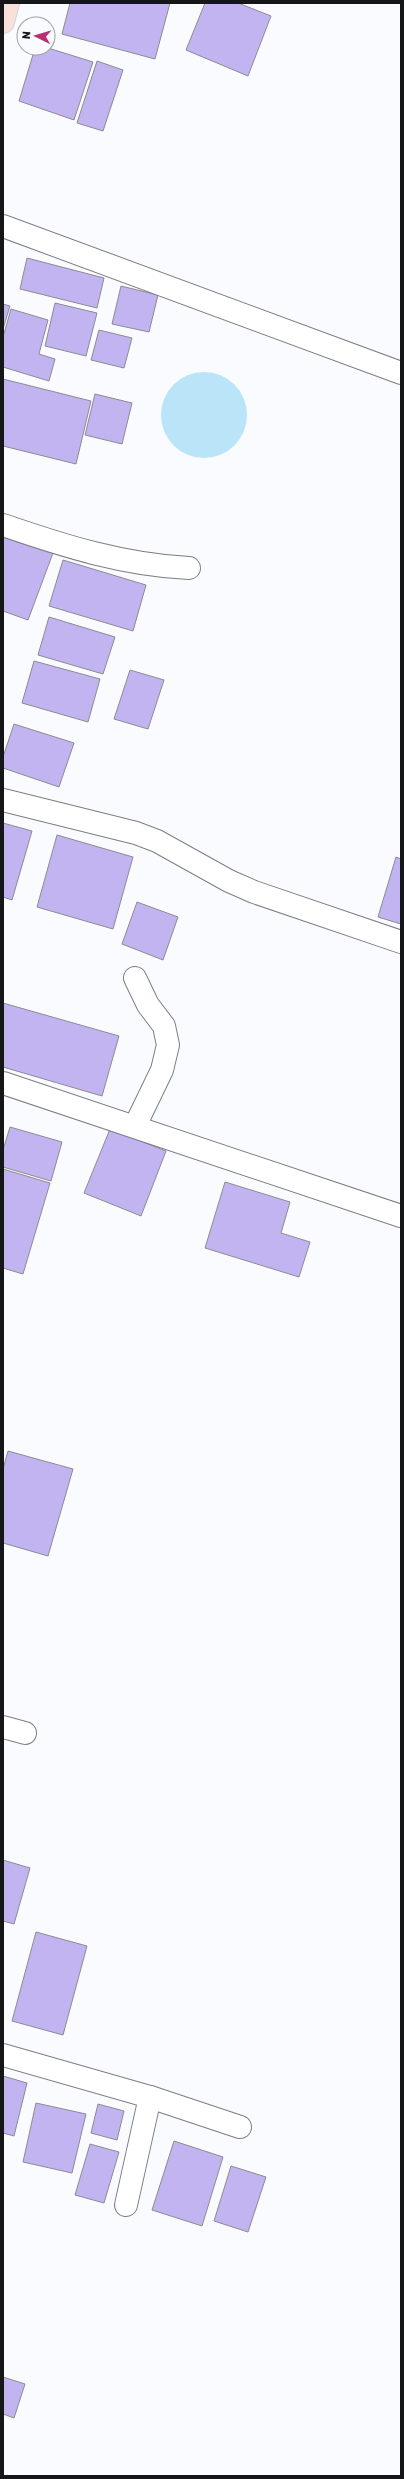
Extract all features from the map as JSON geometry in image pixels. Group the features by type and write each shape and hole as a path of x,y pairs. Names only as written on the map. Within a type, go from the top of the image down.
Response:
{"main road":[{"path":"3,22 8,3"}],"street":[{"path":"3,226 401,373"},
{"path":"3,525 106,557 158,567 189,568"},
{"path":"3,800 136,833 157,841 229,881 254,892 401,942"},
{"path":"135,978 148,1005 164,1026 168,1045 162,1070 135,1126"},
{"path":"3,1083 401,1216"},
{"path":"3,1727 25,1733"},
{"path":"3,2056 150,2096 240,2126"},
{"path":"126,2205 150,2096"}],"water":[{"path":"204,372 212,373 228,379 240,391 246,407 246,423 240,439 228,451 212,457 204,458 196,457 180,451 168,439 162,423 161,415 162,407 168,391 180,379 196,373"}],"building":[{"path":"70,3 170,3 155,59 62,34"},
{"path":"205,3 238,3 271,16 248,76 186,50"},
{"path":"56,50 93,62 74,120 19,101 33,56 56,56"},
{"path":"97,61 123,70 103,131 77,123"},
{"path":"27,258 104,278 97,308 20,289"},
{"path":"121,286 158,295 149,332 112,324"},
{"path":"55,303 97,313 86,356 45,346"},
{"path":"3,304 10,306 3,329"},
{"path":"11,309 48,320 39,354 55,359 49,381 3,367 3,337"},
{"path":"99,330 132,338 124,368 91,360"},
{"path":"3,379 91,401 76,464 3,446"},
{"path":"95,394 132,403 122,444 85,435"},
{"path":"3,534 53,553 28,620 3,611"},
{"path":"63,560 146,585 133,631 49,606"},
{"path":"49,617 115,637 103,674 38,655"},
{"path":"34,661 100,679 88,722 22,703"},
{"path":"130,670 164,680 148,729 114,719"},
{"path":"14,724 74,743 59,787 3,768 3,757"},
{"path":"3,823 32,831 12,900 3,897"},
{"path":"57,835 133,857 113,929 37,907"},
{"path":"396,857 401,859 401,924 378,917"},
{"path":"137,902 178,917 163,960 122,944"},
{"path":"3,1003 119,1036 102,1096 3,1067"},
{"path":"10,1127 62,1142 51,1181 3,1167 3,1150"},
{"path":"110,1129 166,1151 141,1216 84,1193"},
{"path":"3,1169 50,1183 23,1274 3,1268"},
{"path":"225,1182 290,1202 281,1233 310,1242 299,1277 205,1248"},
{"path":"8,1451 73,1469 48,1556 3,1543 3,1469"},
{"path":"3,1860 30,1868 14,1924 3,1921"},
{"path":"36,1932 87,1946 63,2035 12,2021"},
{"path":"3,2076 27,2083 14,2136 3,2133"},
{"path":"36,2103 86,2114 72,2173 23,2162"},
{"path":"98,2104 124,2111 117,2140 91,2133"},
{"path":"174,2141 223,2157 202,2226 152,2210"},
{"path":"90,2144 119,2152 104,2203 75,2195"},
{"path":"231,2166 266,2177 248,2232 214,2221"},
{"path":"3,2377 25,2384 14,2418 3,2414"}]}
